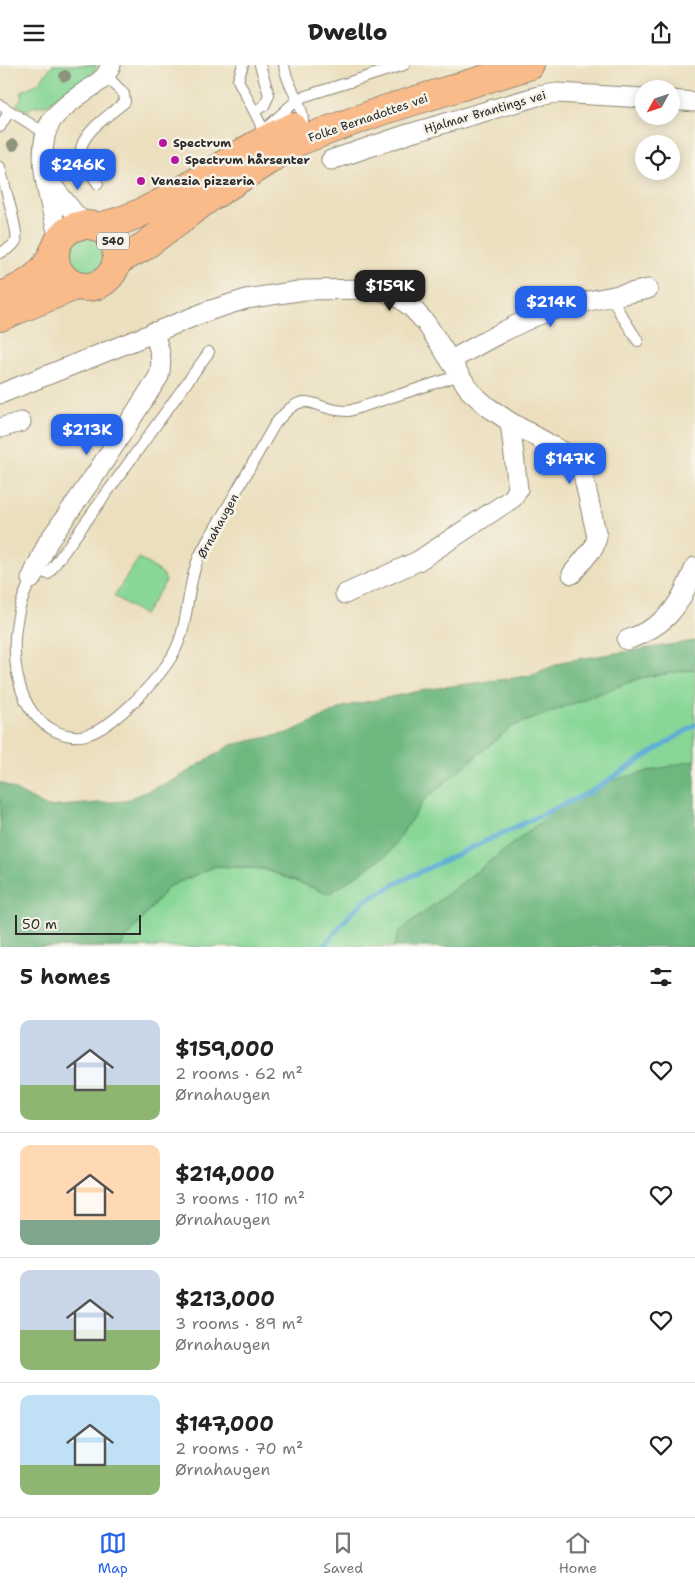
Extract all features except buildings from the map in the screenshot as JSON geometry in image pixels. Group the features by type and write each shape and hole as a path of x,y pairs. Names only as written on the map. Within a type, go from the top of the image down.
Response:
{"main road":[{"name":"Folke Bernadottes vei","path":"92,226 116,224 150,210 254,141 300,121 477,65"},
{"name":"Folke Bernadottes vei","path":"117,261 144,247 209,198 300,121 384,110 530,65"},
{"name":"540","path":"0,297 22,287 45,270 57,245 71,228 92,226 113,241 117,261 111,275 98,285 83,288 75,286 0,317"},
{"path":"57,245 54,259 58,272 68,283 75,286"}],"street":[{"path":"57,245 42,151 45,133 53,119 108,70"},
{"name":"Hjalmar Brantings vei","path":"331,159 400,136 538,96 557,93 635,97"},
{"path":"680,101 695,102"},
{"path":"47,178 75,214 92,226"},
{"path":"0,394 208,311 255,297 305,290 370,289 386,292 401,299 414,309 476,397 510,422 574,458 581,465 596,537 594,547 572,574"},
{"name":"Ørnahaugen","path":"456,368 505,331 543,313 648,289"},
{"name":"Ørnahaugen","path":"33,574 48,542 159,376 162,362 161,351 153,332"},
{"path":"0,428 21,421"},
{"path":"345,594 418,561 513,498 518,489 510,422"},
{"path":"627,640 650,631 666,618 678,603 695,567"}],"lane":[{"path":"244,65 238,80 254,111 254,141"},
{"path":"254,111 264,105 269,95 260,65"},
{"path":"284,65 300,121 404,65"},
{"path":"98,184 81,154 83,142 94,127 125,102 124,94 108,70"},
{"path":"0,105 45,133"},
{"path":"0,127 9,112"},
{"path":"0,167 16,227 17,239 12,247 0,253"},
{"path":"612,297 638,341"},
{"path":"33,574 48,573 53,567 209,351"},
{"name":"Ørnahaugen","path":"33,574 20,607 15,634 18,680 26,702 36,717 55,732 72,736 88,735 101,729 143,693 168,663 181,640 191,583 199,559 275,424 288,407 299,402 309,401 319,403 334,412 349,411 456,368"}],"green space":[{"path":"52,65 97,65 89,80 82,86 73,85 48,104 32,107 28,111 16,105 21,99 22,91 39,83"},
{"path":"89,234 101,240 106,247 106,265 101,272 94,277 81,278 73,275 66,268 63,252 66,244 73,237"},
{"path":"139,558 162,573 166,581 144,615 114,596"},
{"path":"695,641 695,669 640,678 511,727 424,800 389,853 329,894 264,869 216,866 168,887 120,947 0,947 0,782 47,807 124,801 176,779 231,745 288,733 346,706 430,689 528,676 566,661"},
{"path":"695,669 695,760 566,802 399,932 394,947 120,947 168,887 216,866 264,869 329,894 389,853 424,800 511,727 640,678"},
{"path":"695,760 695,947 394,947 399,932 566,802 609,781"}],"waterway":[{"path":"323,947 353,911 366,900 405,879 590,792 695,725"}],"place":[{"name":"Spectrum","path":"163,143"},
{"name":"Spectrum hårsenter","path":"175,160"},
{"name":"Venezia pizzeria","path":"141,181"}]}
